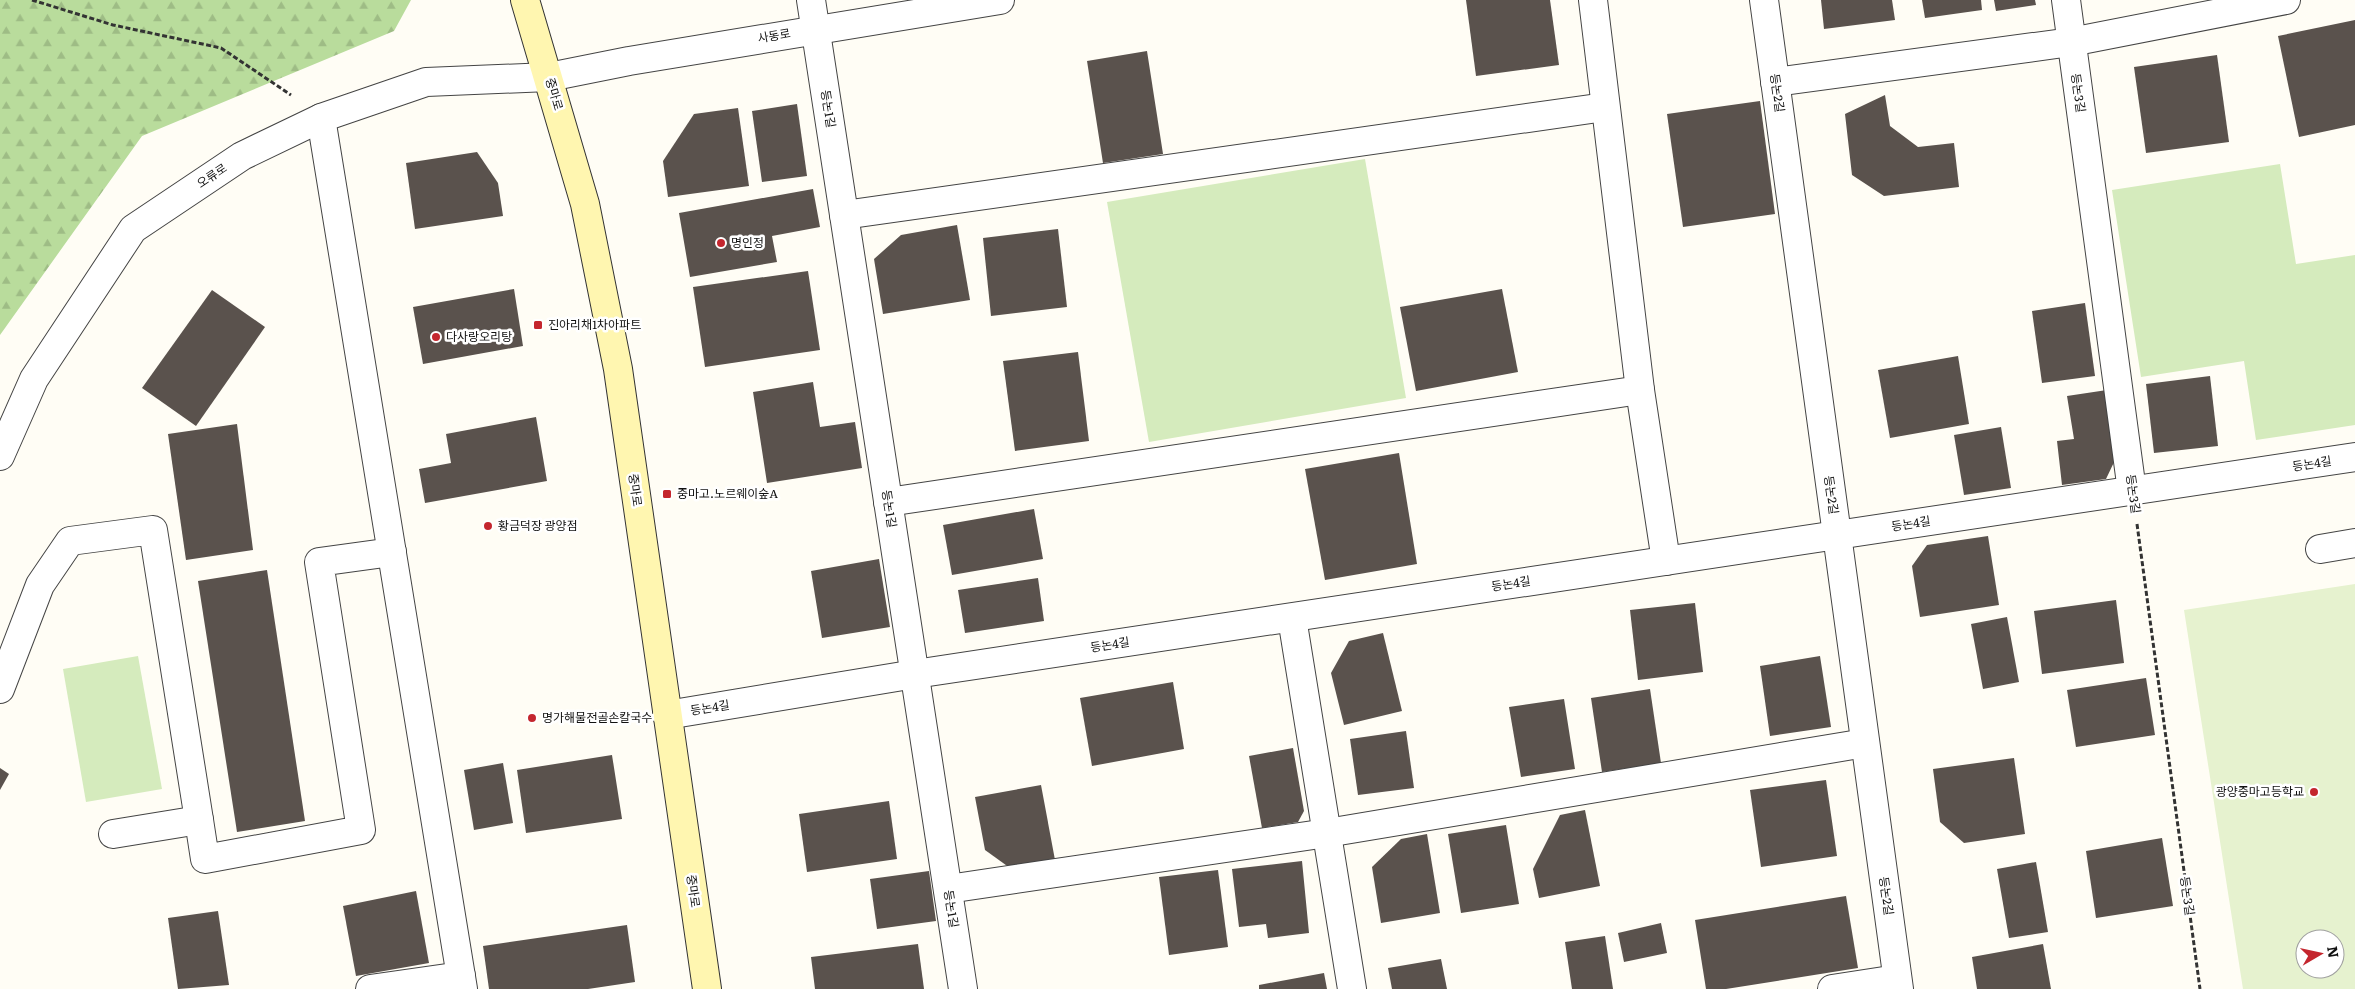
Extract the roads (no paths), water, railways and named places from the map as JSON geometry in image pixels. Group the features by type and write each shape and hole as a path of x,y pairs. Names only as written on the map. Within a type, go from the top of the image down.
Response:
{"main road":[{"name":"중마로","path":"525,0 585,204 618,369 706,989"}],"street":[{"name":"등논1길","path":"811,0 964,989"},
{"name":"사동로","path":"549,77 629,61 815,29 1000,0"},
{"path":"1593,0 1640,390 1666,561"},
{"name":"등논2길","path":"1764,0 1898,984"},
{"name":"등논3길","path":"2066,0 2132,491"},
{"path":"1775,82 2072,42 2286,0"},
{"name":"오류로","path":"0,456 34,379 133,230 242,156 321,118 426,82 549,77"},
{"path":"844,215 1606,107"},
{"path":"321,118 462,982 370,989"},
{"path":"888,502 1640,390"},
{"name":"등논4길","path":"667,716 915,674 2355,457"},
{"path":"0,689 40,585 70,541 153,530 205,859 361,830 319,562 392,552"},
{"path":"2320,549 2355,544"},
{"path":"1292,618 1352,989"},
{"path":"948,889 1327,833 1865,743"},
{"path":"113,834 199,820"},
{"path":"1832,989 1898,984"}],"place":[{"name":"명인정","path":"721,243"},
{"name":"진아리채1차아파트","path":"538,325"},
{"name":"다사랑오리탕","path":"436,337"},
{"name":"중마고.노르웨이숲A","path":"667,494"},
{"name":"황금덕장 광양점","path":"488,526"},
{"name":"명가해물전골손칼국수","path":"532,718"},
{"name":"광양중마고등학교","path":"2314,792"}]}
